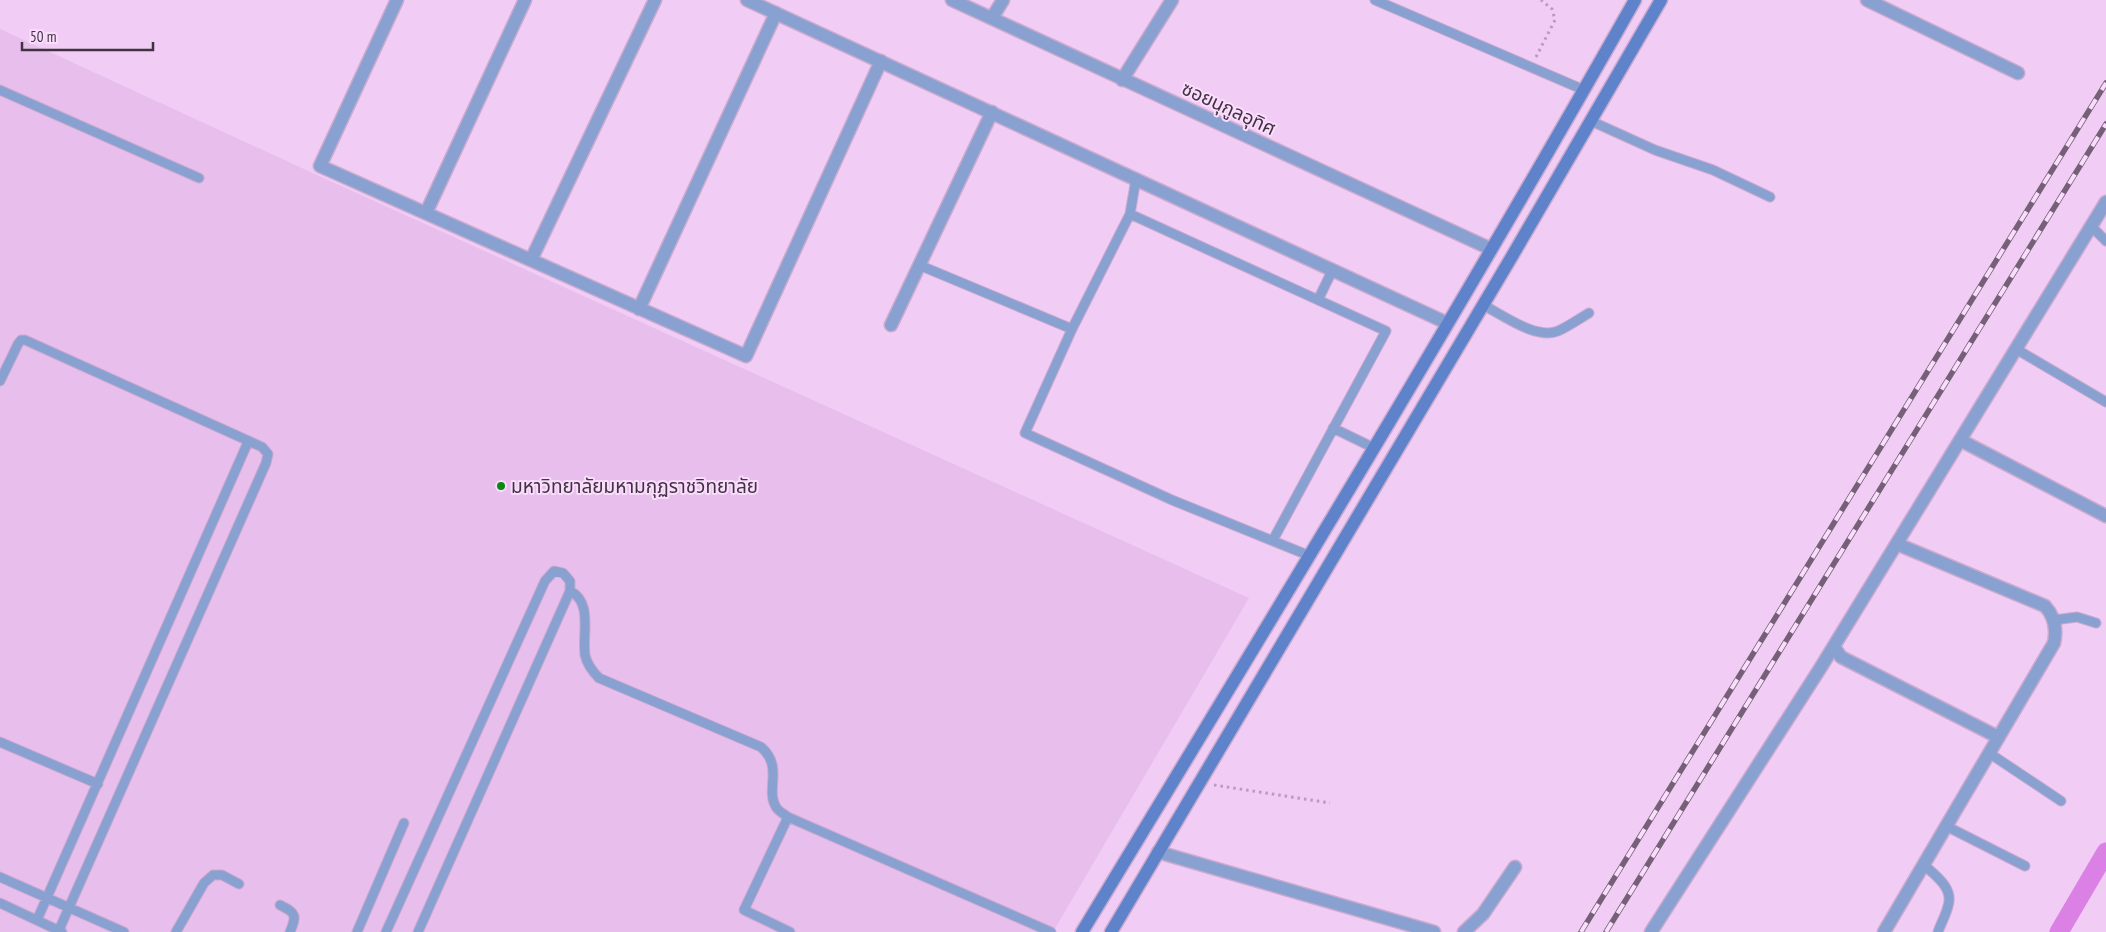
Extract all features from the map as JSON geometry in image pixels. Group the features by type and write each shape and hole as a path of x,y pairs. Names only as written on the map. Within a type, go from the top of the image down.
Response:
{"main road":[{"path":"1082,932 1310,556 1635,0"},
{"path":"1111,932 1466,334 1661,0"},
{"path":"1447,323 1466,334"}],"street":[{"path":"396,0 320,166 746,356 881,61"},
{"path":"426,213 525,0"},
{"path":"531,260 655,0"},
{"path":"747,0 1447,323"},
{"name":"ซอยนุกูลอุทิศ","path":"952,0 1491,249"},
{"path":"992,18 1003,0"},
{"path":"1122,80 1172,0"},
{"path":"1867,0 2018,72"},
{"path":"639,309 776,13"},
{"path":"891,325 992,112"},
{"path":"1651,932 1834,646 2106,202"},
{"path":"1960,440 2106,516"},
{"path":"1884,932 2054,643 2056,636 2052,613 2045,606 1897,544"},
{"path":"1834,646 1841,656 1998,737"},
{"path":"1158,852 1434,932"},
{"path":"1464,932 1483,914 1515,867"}],"lane":[{"path":"1376,0 1584,90"},
{"path":"0,90 199,178"},
{"path":"1591,121 1655,150 1713,170 1770,197"},
{"path":"1136,179 1130,214 1072,329 1025,433 1172,500 1310,556"},
{"path":"1130,214 1386,331 1273,540"},
{"path":"2091,226 2106,241"},
{"path":"919,265 1072,329"},
{"path":"1318,300 1333,269"},
{"path":"1483,305 1534,331 1544,333 1557,331 1589,313"},
{"path":"0,382 18,344 21,340 25,340 262,447 268,454 266,463 69,908 61,931 0,903"},
{"path":"2016,349 2106,402"},
{"path":"1333,428 1374,448"},
{"path":"37,920 248,442"},
{"path":"386,932 545,580 554,571 564,572 570,581 570,591 418,932"},
{"path":"570,591 577,594 581,600 585,617 585,656 595,674 599,678 761,747 767,752 771,763 774,778 772,798 776,808 788,816 1051,932"},
{"path":"2054,620 2077,617 2096,623"},
{"path":"0,742 98,784"},
{"path":"1989,753 2061,801"},
{"path":"788,816 744,910 790,932"},
{"path":"357,932 404,822"},
{"path":"1946,826 2025,866"},
{"path":"1924,865 1944,883 1948,892 1948,907 1938,932"},
{"path":"176,932 204,882 213,875 222,875 240,884"},
{"path":"0,876 124,932"},
{"path":"280,905 292,910 294,915 294,922 290,932"}],"path":[{"path":"1532,66 1555,20 1552,10 1541,0"},
{"path":"1199,783 1330,803"}],"shaded area":[{"name":"มหาวิทยาลัยมหามกุฏราชวิทยาลัย","path":"0,29 1249,598 1053,932 0,932"}],"waterway":[{"path":"2059,932 2106,852"}],"railway":[{"path":"1581,932 2106,83"},
{"path":"1606,932 2106,124"}],"place":[{"name":"มหาวิทยาลัยมหามกุฏราชวิทยาลัย","path":"501,486"}]}
